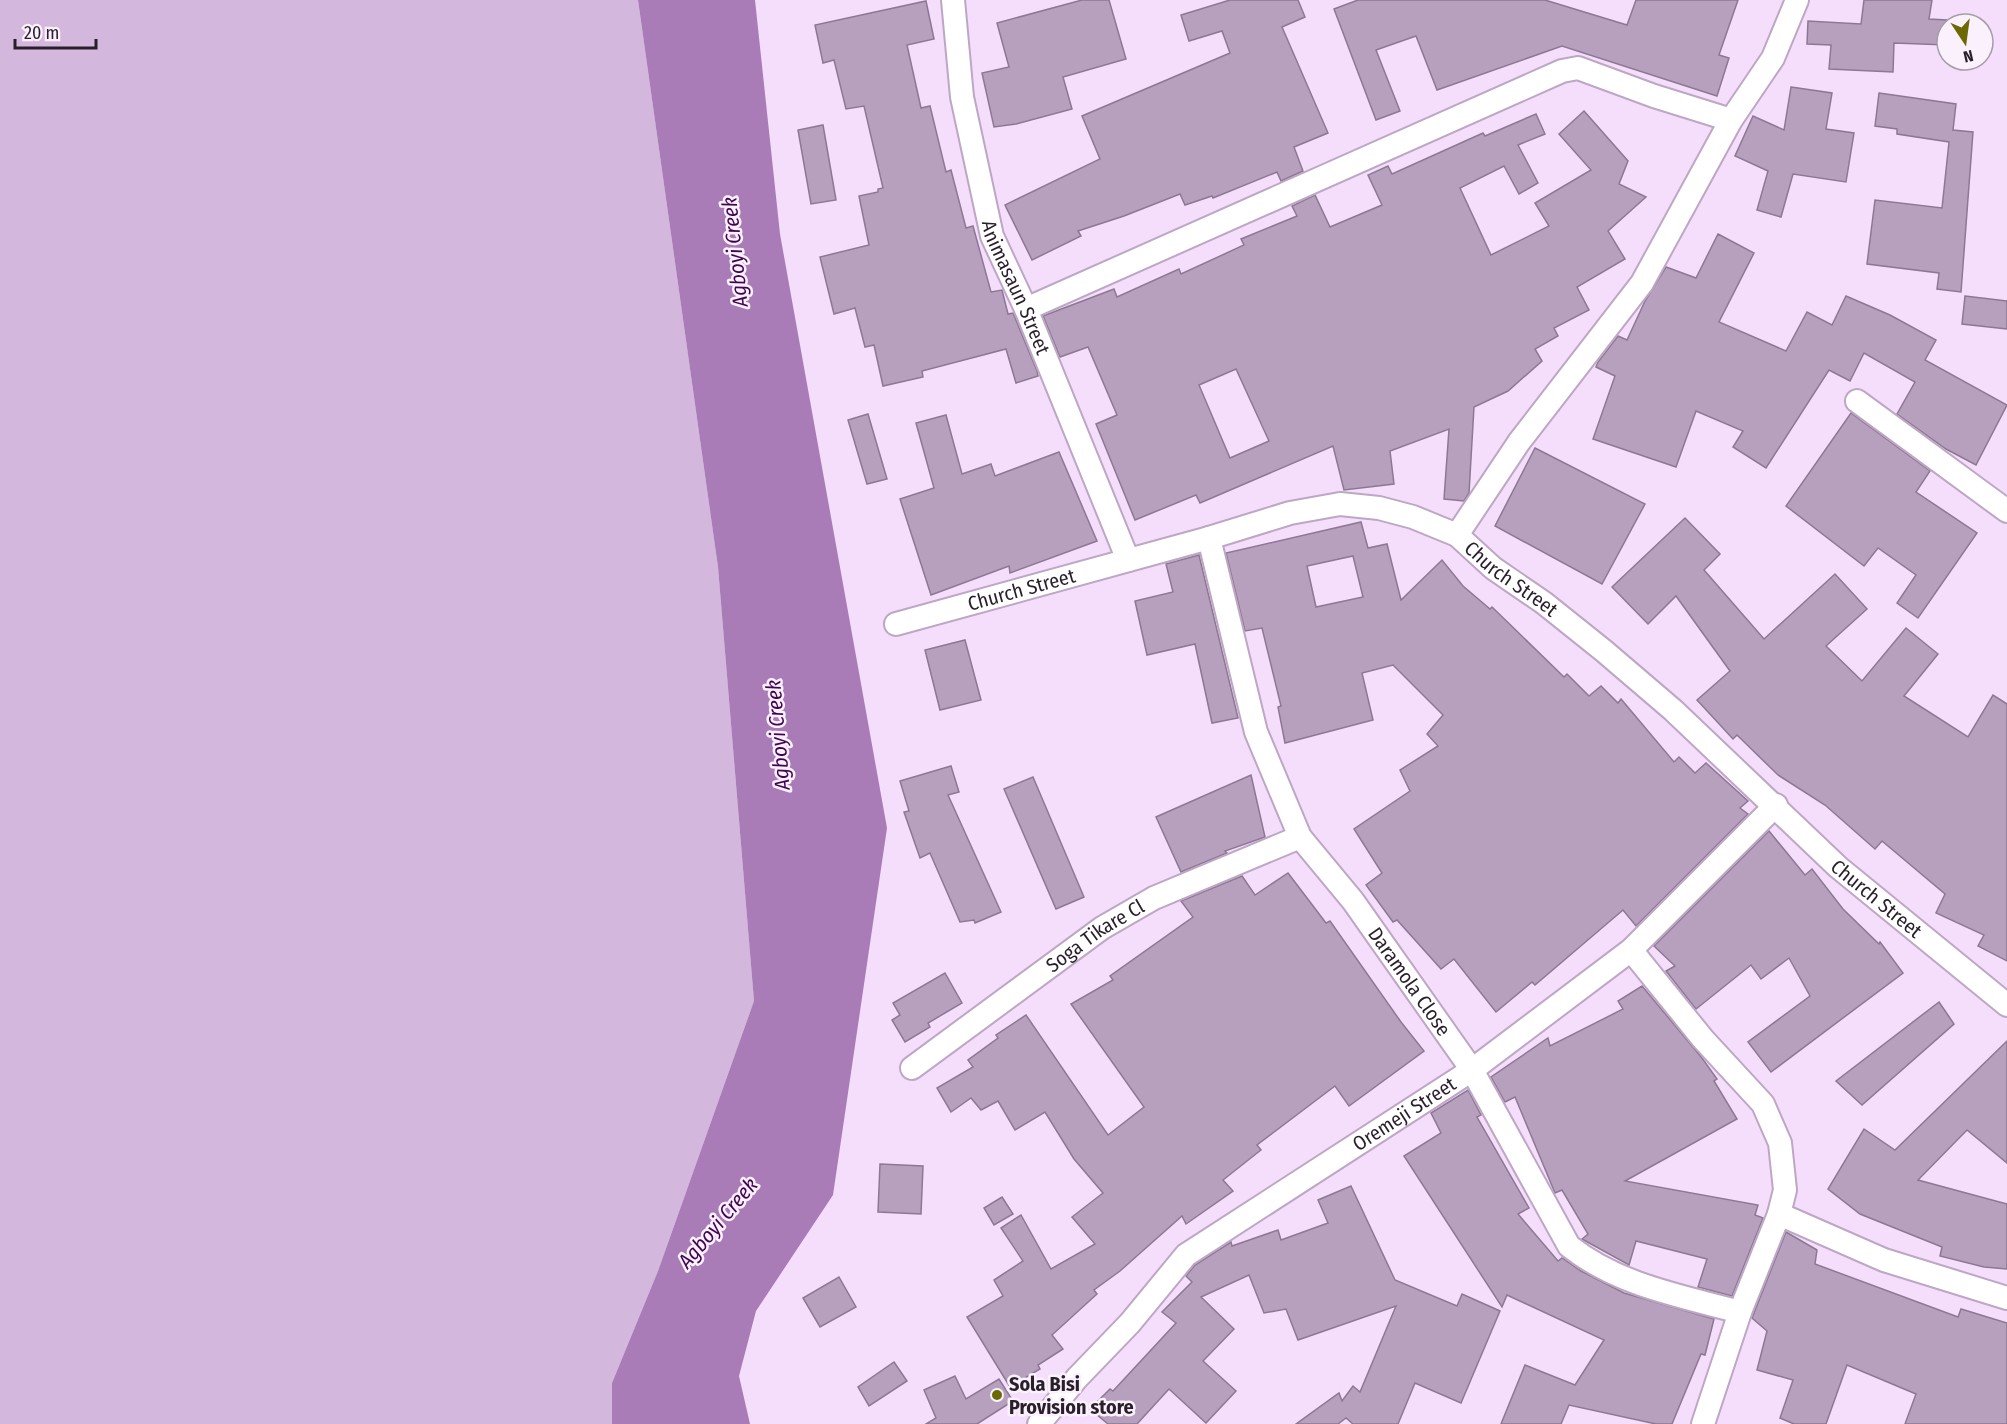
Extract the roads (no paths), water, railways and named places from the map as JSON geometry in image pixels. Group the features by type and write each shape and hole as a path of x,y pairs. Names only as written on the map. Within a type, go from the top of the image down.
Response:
{"street":[{"path":"1457,535 1533,424 1642,283 1731,120 1773,58 1797,0"},
{"name":"Animasaun Street","path":"955,1 962,97 992,236 1026,309 1128,560"},
{"path":"1026,309 1562,71 1578,68 1654,96 1731,120"},
{"path":"1857,401 2007,511"},
{"name":"Church Street","path":"896,624 1209,538 1290,513 1340,504 1379,508 1413,517 1457,535 1493,568 1604,651 1673,710 1839,867 2007,1005"},
{"name":"Daramola Close","path":"1209,538 1256,732 1300,837 1353,901 1472,1070 1569,1246 1590,1262 1623,1278 1740,1312"},
{"name":"Oremeji Street","path":"1039,1424 1077,1378 1130,1323 1186,1255 1472,1070 1631,950 1776,806"},
{"name":"Soga Tikare Cl","path":"912,1068 1102,928 1154,898 1300,837"},
{"path":"1631,950 1703,1039 1763,1104 1780,1143 1785,1190 1779,1214 1740,1312 1702,1424"},
{"path":"1779,1214 1884,1260 2007,1298"}],"water":[{"name":"Agboyi Creek","path":"638,0 755,0 780,234 887,828 833,1195 756,1311 739,1376 750,1424 612,1424 612,1383 658,1271 754,1001 718,567"}],"place":[{"name":"Sola Bisi Provision store","path":"997,1395"}]}
